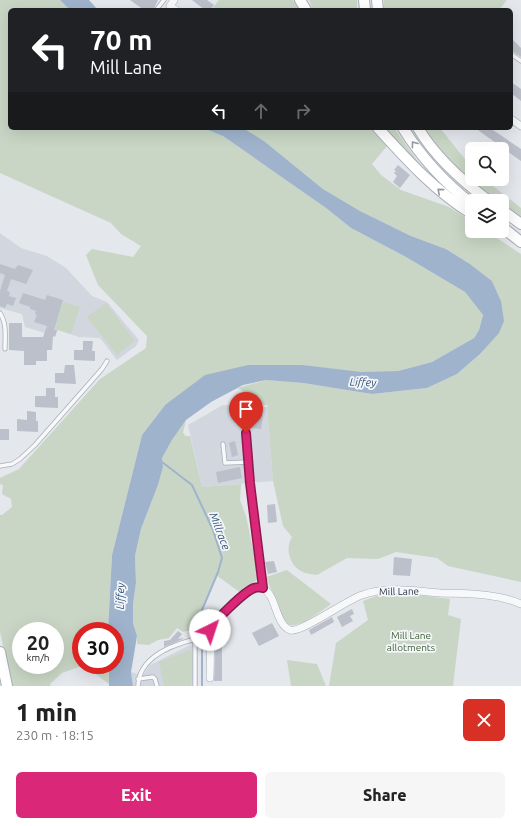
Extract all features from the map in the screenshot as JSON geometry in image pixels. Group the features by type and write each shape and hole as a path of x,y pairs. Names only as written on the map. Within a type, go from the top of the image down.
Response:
{"main road":[{"path":"380,130 405,158 437,189 465,209"},
{"path":"404,130 426,160 444,180 465,198"},
{"path":"420,130 453,172 480,194"},
{"path":"509,215 521,224"},
{"path":"509,233 521,242"},
{"path":"509,235 521,242"},
{"path":"0,652 7,686"}],"street":[{"path":"173,8 170,6 174,0"},
{"path":"210,678 211,627 248,591 256,587 263,588"},
{"name":"Mill Lane","path":"263,588 270,595 280,619 288,630 293,631 306,626 358,596 391,590 422,590 492,596 521,604"}],"lane":[{"path":"158,8 164,0"},
{"path":"0,313 6,326 5,349"},
{"path":"0,466 12,464 20,459 35,445 108,361"},
{"name":"Mill Lane","path":"246,433 263,588"},
{"path":"223,444 225,462 249,462"},
{"path":"138,686 138,679 141,670 147,661 178,644 196,639 199,635 211,627"},
{"path":"195,686 196,639"},
{"path":"138,679 153,677 157,686"}],"shaded area":[{"path":"0,233 21,248 47,256 66,268 92,296 107,302 139,340 136,346 117,360 100,338 79,337 58,330 55,336 25,327 22,314 0,308"},
{"path":"223,405 267,407 273,481 202,487 188,425"},
{"path":"188,646 198,646 198,686 133,686 131,672 143,675 150,665"}],"green space":[{"path":"0,0 60,0 68,8 8,8 8,130 208,130 223,136 326,208 351,228 406,257 465,292 483,315 479,330 474,338 432,362 398,371 359,373 303,365 165,405 142,435 112,555 108,622 72,622 72,669 64,672 64,622 12,622 12,674 61,674 50,684 51,686 12,686 0,632 0,515 12,507 11,499 2,494 3,485 0,484 0,478 19,469 100,379 146,348 147,336 98,285 86,255 92,249 133,257 141,246 121,234 111,223 0,173"},
{"path":"219,0 293,0 298,8 213,8"},
{"path":"309,0 357,0 357,8 312,8"},
{"path":"384,0 507,0 501,8 384,8"},
{"path":"246,130 373,130 387,146 372,164 381,175 401,190 449,207 465,217 465,238 497,238 521,254 521,582 448,566 437,558 396,552 378,559 347,558 317,575 303,572 297,568 291,560 289,556 289,546 292,537 283,526 273,481 268,405 264,405 238,388 266,380 303,383 372,394 427,388 457,374 480,354 501,301 492,281 470,264 446,249 411,236 360,211 323,189 264,141"},
{"path":"387,130 395,130 421,166 415,162"},
{"path":"424,130 442,130 465,159 465,178 455,170"},
{"path":"475,186 493,186 503,194 485,194"},
{"path":"509,199 521,208 521,220 509,212"},
{"path":"63,302 80,307 71,334 55,329"},
{"path":"106,303 135,341 117,355 87,317"},
{"path":"186,420 183,433 186,436 190,436 202,487 241,484 240,500 246,516 259,578 241,593 216,575 201,610 200,627 183,632 177,628 169,638 158,640 149,645 137,644 137,636 133,623 133,604 136,583 135,556 141,529 158,485 163,467 162,458"},
{"path":"287,570 331,604 303,622 292,625 287,624 266,577"},
{"name":"Mill Lane allotments","path":"379,595 417,595 450,599 448,615 461,619 453,686 329,686 336,643 368,620 363,601"},
{"path":"191,649 193,661 191,686 164,686 159,662"},
{"path":"287,660 317,664 326,686 291,686"},
{"path":"95,674 109,674 110,685"}],"water":[{"path":"60,0 89,0 96,8 68,8"},
{"name":"Liffey","path":"208,130 246,130 264,141 323,189 360,211 411,236 446,249 470,264 492,281 501,301 504,321 499,333 480,354 457,374 427,388 372,394 303,383 266,380 243,385 211,402 186,420 162,458 163,467 158,485 141,529 135,556 136,583 133,604 133,623 137,636 131,672 133,686 109,686 109,674 124,674 124,622 108,622 112,555 142,435 165,405 205,375 248,365 303,365 361,372 398,371 432,362 474,338 479,330 483,315 465,292 406,257 351,228 326,208 223,136"}],"building":[{"path":"130,0 158,0 154,8 141,8"},
{"path":"192,0 207,0 214,5 212,8 202,8"},
{"path":"513,40 521,48 521,57 513,51"},
{"path":"513,83 521,89 521,101 513,95"},
{"path":"478,130 493,130 521,149 521,161 509,152 509,142 495,142"},
{"path":"398,165 410,175 400,188 393,182 397,176 394,173 396,171 394,170"},
{"path":"0,264 15,269 18,265 33,270 26,284 11,279 7,291 10,292 9,296 16,298 13,306 7,304 5,308 0,306 0,291 5,275 0,273"},
{"path":"23,293 45,300 47,295 63,300 54,330 57,330 55,337 53,336 52,350 47,350 47,361 36,361 36,365 24,365 24,351 9,350 9,323 22,323 22,337 43,337 47,326 34,322 37,315 35,314 36,311 19,303"},
{"path":"83,341 93,341 92,351 95,351 95,361 74,360 74,350 83,350"},
{"path":"65,365 74,365 76,384 55,383 55,373 64,373"},
{"path":"46,388 55,388 55,397 58,397 58,408 35,407 35,396 46,396"},
{"path":"27,411 36,412 38,432 17,431 17,419 27,420"},
{"path":"237,411 263,415 261,429 237,426"},
{"path":"0,429 9,429 9,440 0,440"},
{"path":"235,441 238,455 232,457 229,443"},
{"path":"240,467 242,478 218,483 216,472"},
{"path":"275,504 277,522 268,523 267,505"},
{"path":"394,557 412,559 410,576 393,575"},
{"path":"274,561 277,572 268,574 265,562"},
{"path":"352,609 354,614 350,616 353,621 342,627 337,617"},
{"path":"332,617 334,622 311,635 309,630"},
{"path":"272,623 279,636 259,646 252,633"},
{"path":"178,631 182,634 178,639 183,639 164,647 164,641 170,640"},
{"path":"216,635 222,635 222,681 214,681"}],"waterway":[{"name":"Millrace","path":"162,462 192,485 213,530 222,558 218,572 202,610 200,626 202,649 202,686"}],"route":[{"path":"210,630 211,627 248,591 256,587 263,588 250,483 246,433"}]}
